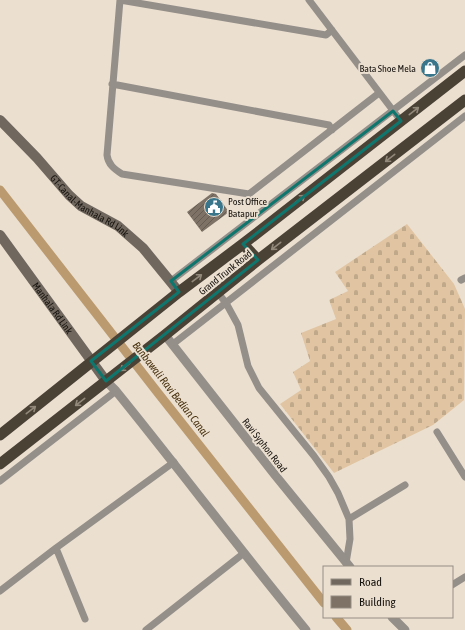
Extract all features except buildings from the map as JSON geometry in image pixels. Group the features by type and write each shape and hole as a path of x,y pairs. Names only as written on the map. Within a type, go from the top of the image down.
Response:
{"highway":[{"name":"Grand Trunk Road","path":"0,435 179,292 465,71"},
{"name":"Grand Trunk Road","path":"0,464 109,380 258,260 465,100"},
{"path":"243,244 258,260"}],"main road":[{"name":"GT-Canal-Manhala Rd Link","path":"0,120 81,206 108,220 128,234 143,248 179,292"},
{"name":"Manhala Rd Link","path":"0,235 95,358 109,380"}],"street":[{"path":"332,30 326,35 120,0 107,159 115,169 128,176 248,194 379,93"},
{"path":"309,0 401,121"},
{"path":"171,281 465,55"},
{"path":"112,84 329,125 332,130"},
{"path":"173,344 464,118"},
{"path":"218,293 226,303 238,325 248,366 259,388 330,477 349,519 350,539 348,565"},
{"name":"Ravi Syphon Road","path":"163,337 173,344 275,475 348,565"},
{"path":"109,380 116,391 174,462 306,630"},
{"path":"0,481 116,391"},
{"path":"436,432 465,477"},
{"path":"0,591 174,462"},
{"path":"349,519 405,485"},
{"path":"56,548 85,619"},
{"path":"146,630 244,553"},
{"path":"453,584 465,577"},
{"path":"396,618 405,630"}],"highlighted area":[{"path":"393,111 401,121 243,244 258,260 106,381 91,361 179,292 171,281"}],"green space":[{"path":"407,224 454,284 465,309 464,400 433,425 334,473 280,404 301,390 293,372 310,361 301,333 336,319 329,300 348,291 335,272"}],"waterway":[{"name":"Banbawali Ravi Bedian Canal","path":"0,190 323,602"},
{"name":"Banbawali Ravi Bedian Canal","path":"337,618 347,630"}],"place":[{"name":"Bata Shoe Mela","path":"430,68"},
{"name":"Post Office Batapur","path":"214,207"}]}
